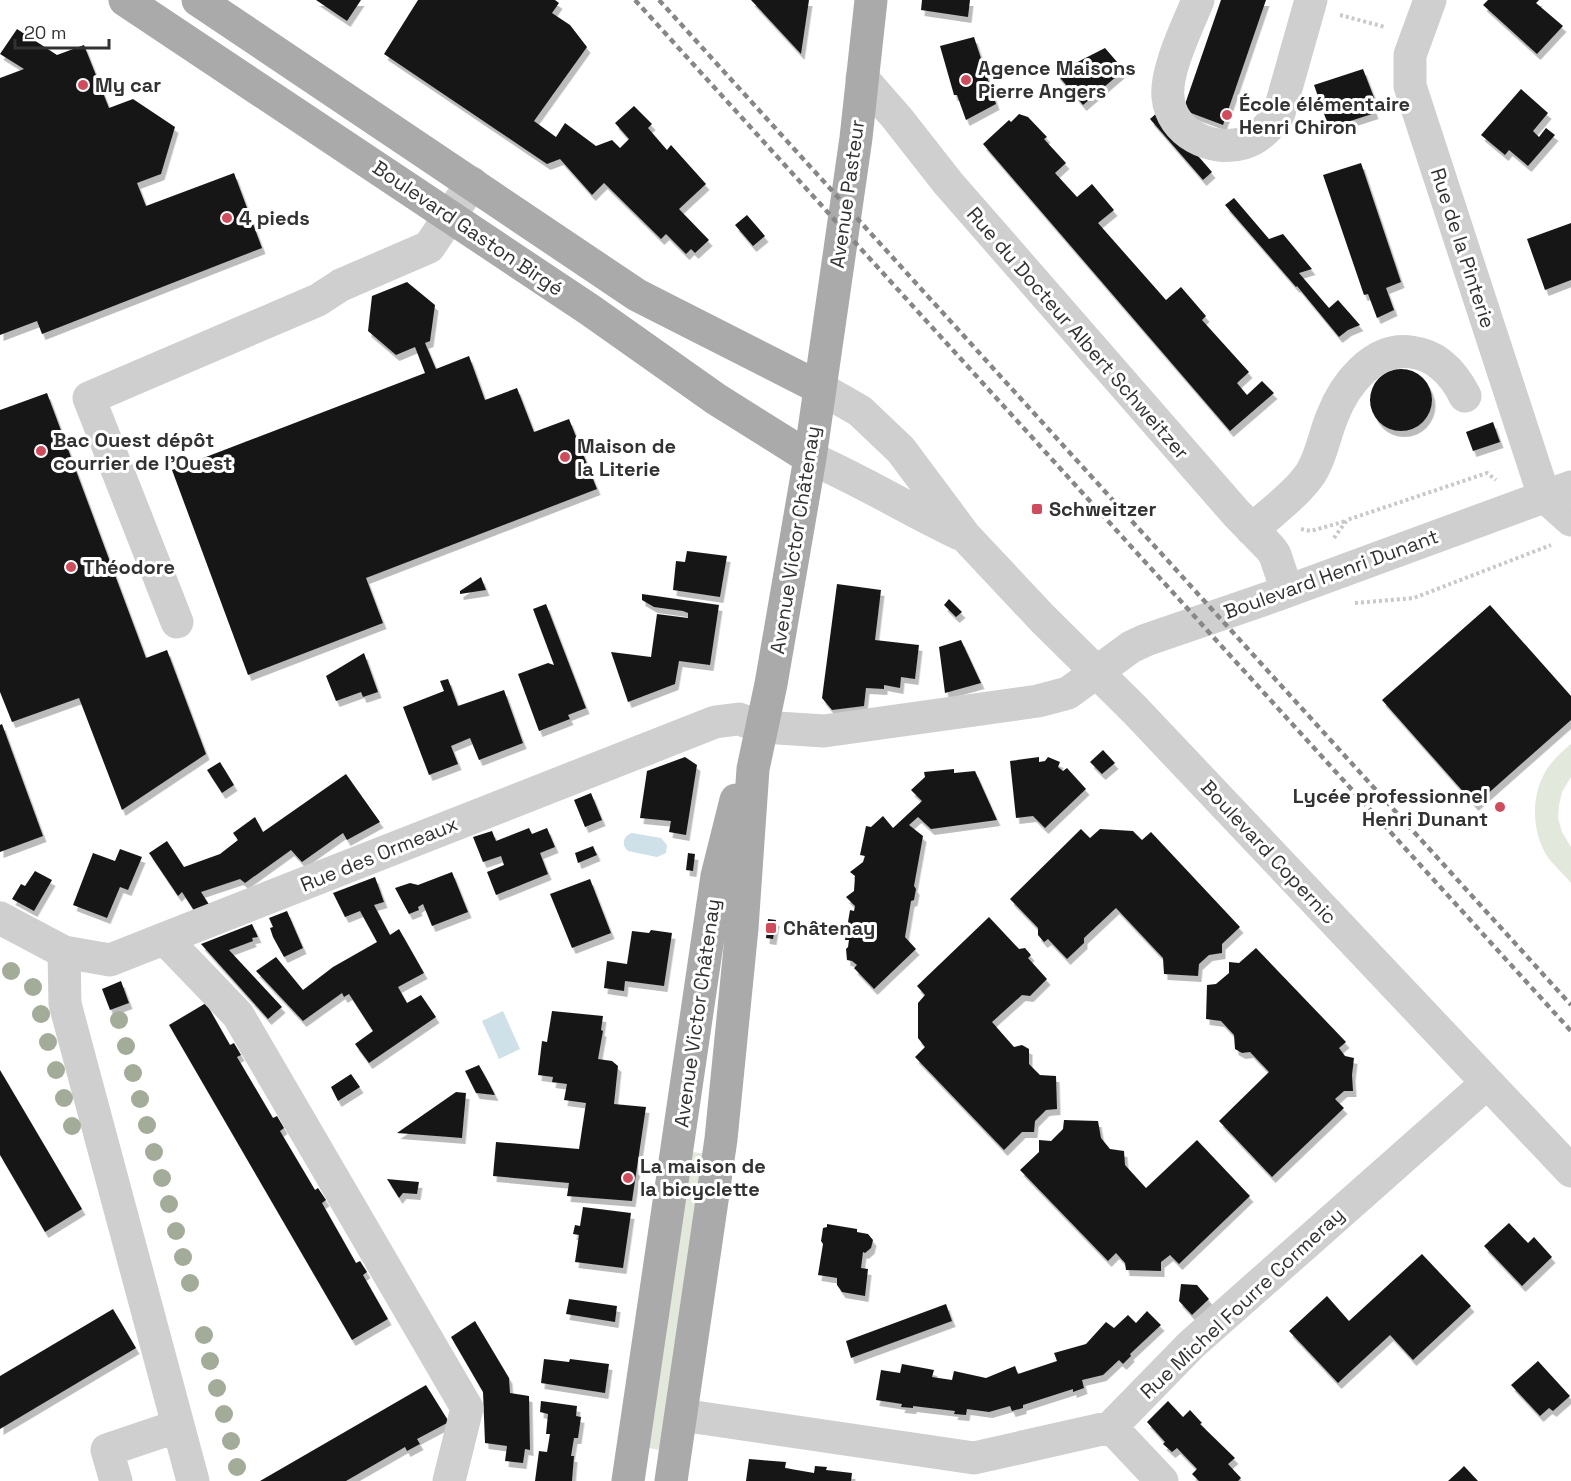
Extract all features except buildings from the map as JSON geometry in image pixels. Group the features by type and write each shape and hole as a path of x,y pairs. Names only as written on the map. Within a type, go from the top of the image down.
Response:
{"main road":[{"name":"Boulevard Gaston Birgé","path":"125,0 590,310 716,399 810,458"},
{"name":"Boulevard Gaston Birgé","path":"198,0 637,295 820,388"},
{"name":"Avenue Pasteur","path":"820,388 856,138 871,0"},
{"name":"Avenue Victor Châtenay","path":"671,1481 723,1130 742,928 753,769 771,684 820,388"},
{"name":"Avenue Victor Châtenay","path":"628,1481 717,876 744,768 762,727"}],"street":[{"path":"1198,0 1169,78 1168,100 1171,111 1189,134 1208,143 1230,146 1245,143 1259,136 1279,113 1321,6"},
{"name":"Rue de la Pinterie","path":"1430,0 1410,55 1410,86 1557,491"},
{"name":"Rue du Docteur Albert Schweitzer","path":"862,78 948,183 1275,555 1282,593"},
{"path":"177,622 89,399 318,300 341,285 429,247 472,183"},
{"path":"1251,530 1302,484 1311,472 1320,455 1340,400 1368,363 1392,352 1418,353 1430,357 1446,369 1459,384 1465,396"},
{"name":"Boulevard Copernic","path":"820,388 860,411 901,450 964,536 1043,620 1136,710 1571,1171"},
{"name":"Boulevard Copernic","path":"810,458 852,476 870,488 964,536"},
{"path":"1557,491 1566,530"},
{"name":"Boulevard Henri Dunant","path":"1098,672 1131,647 1146,640 1282,593 1557,491"},
{"name":"Rue des Ormeaux","path":"0,918 64,952 110,960 715,722 739,719 762,727 824,731 1038,701 1068,693 1098,672"},
{"path":"165,939 238,1015 467,1408 449,1481"},
{"path":"64,952 65,1004 193,1481"},
{"name":"Rue Michel Fourre Cormeray","path":"1111,1427 1191,1345 1487,1083"},
{"path":"681,1415 974,1469 1111,1427 1162,1481"},
{"path":"116,1481 107,1450 178,1426"}],"path":[{"path":"1321,6 1393,30"},
{"path":"1347,604 1414,598 1566,530"}],"shaded area":[{"path":"1571,744 1571,777 1562,792 1558,818 1562,832 1571,847 1571,883 1549,859 1542,847 1535,822 1535,808 1540,782 1546,771"},
{"path":"632,833 661,838 667,845 666,853 657,857 628,851 624,846 624,841"},
{"path":"503,1011 520,1049 499,1059 482,1021"},
{"path":"686,1151 708,1154 665,1451 643,1447"}],"railway":[{"path":"635,0 1571,1031"},
{"path":"659,0 1571,1005"}],"place":[{"name":"Agence Maisons Pierre Angers","path":"966,80"},
{"name":"My car","path":"83,85"},
{"name":"École élémentaire Henri Chiron","path":"1227,115"},
{"name":"4 pieds","path":"227,218"},
{"name":"Bac Ouest dépôt courrier de l'Ouest","path":"41,451"},
{"name":"Maison de la Literie","path":"565,457"},
{"name":"Schweitzer","path":"1037,509"},
{"name":"Théodore","path":"71,567"},
{"name":"Lycée professionnel Henri Dunant","path":"1500,807"},
{"name":"Châtenay","path":"771,928"},
{"name":"La maison de la bicyclette","path":"628,1178"}]}
